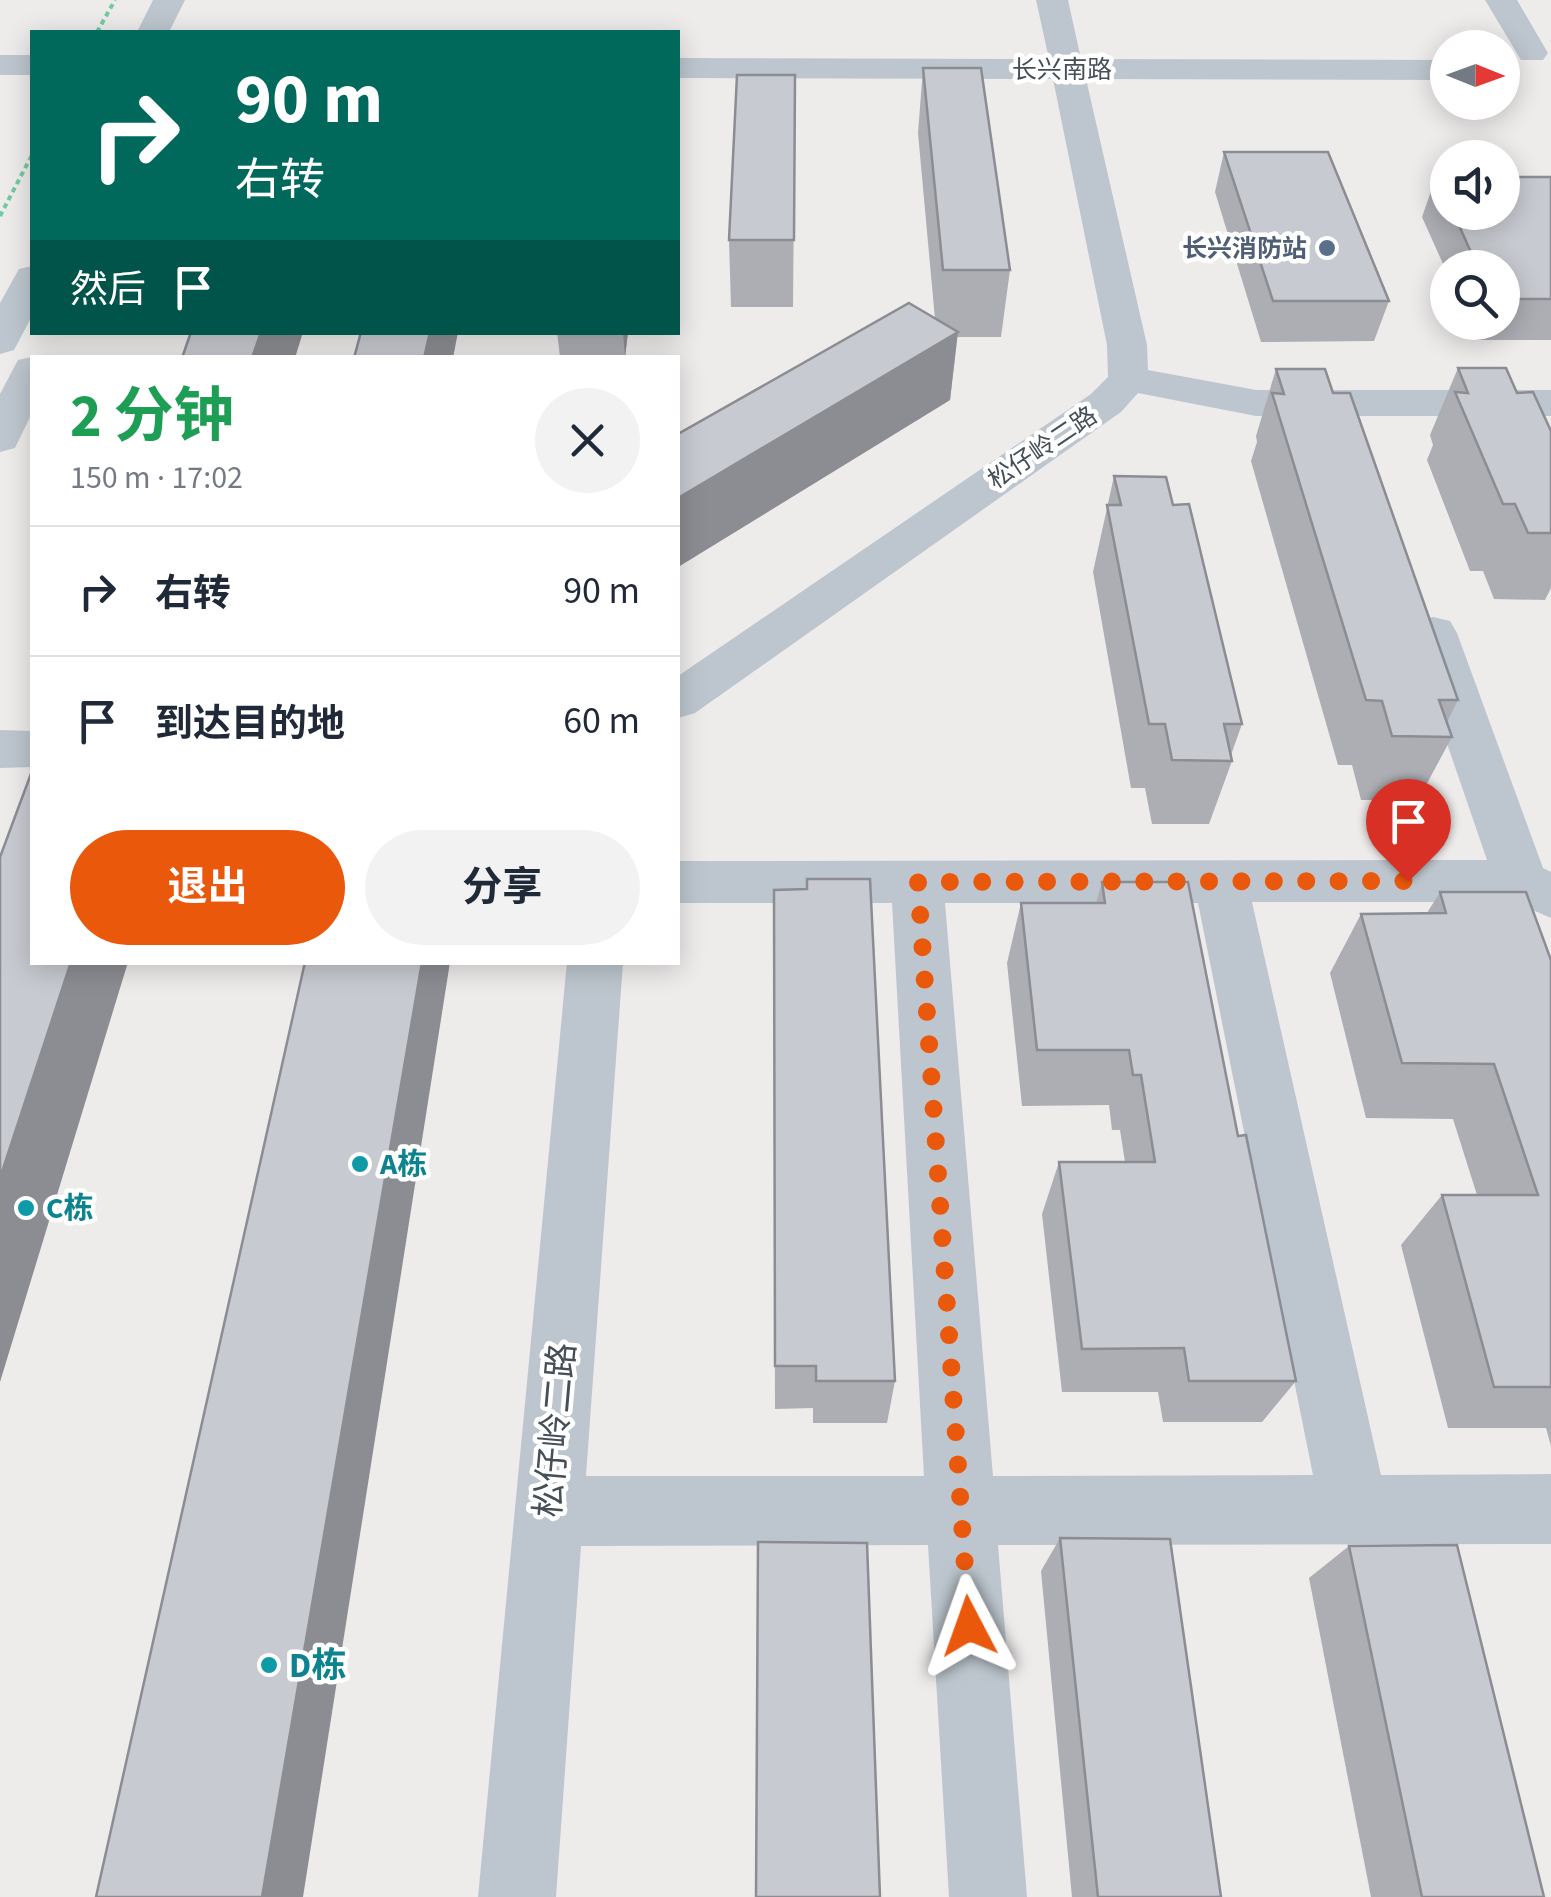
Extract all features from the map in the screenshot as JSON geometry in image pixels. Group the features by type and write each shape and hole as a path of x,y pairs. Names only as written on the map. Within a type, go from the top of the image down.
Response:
{"street":[{"path":"154,30 169,0"},
{"path":"1052,0 1127,344 1128,378 1358,421 1551,403"},
{"path":"1501,0 1534,57"},
{"path":"0,48 30,48"},
{"name":"长兴南路","path":"680,50 1430,70"},
{"name":"长兴南路","path":"680,68 1430,52"},
{"path":"0,65 30,66"},
{"path":"0,342 30,280"},
{"path":"0,439 30,373"},
{"name":"松仔岭二路","path":"680,699 1106,403 1128,378"},
{"path":"680,882 1221,882 1536,889 1417,587"},
{"path":"0,749 30,749"},
{"path":"918,882 988,1897"},
{"path":"1221,882 1354,1509"},
{"name":"松仔岭二路","path":"517,1897 594,965"},
{"path":"548,1511 1551,1509"}],"path":[{"path":"99,30 114,0"},
{"path":"0,216 30,159"}],"building":[{"path":"923,68 981,68 1010,270 943,270"},
{"path":"737,75 795,75 794,240 729,240"},
{"path":"1224,152 1328,152 1389,301 1273,301"},
{"path":"1520,177 1551,177 1551,299 1520,299 1520,250 1470,250 1461,230 1520,230"},
{"path":"909,303 958,332 680,497 680,433"},
{"path":"190,335 260,335 253,355 183,355"},
{"path":"360,335 429,335 425,355 355,355"},
{"path":"1458,368 1506,368 1517,393 1533,392 1551,431 1551,533 1528,533 1515,504 1503,504 1455,392 1468,393"},
{"path":"1276,369 1325,369 1333,393 1350,393 1458,700 1439,700 1452,737 1392,736 1382,701 1366,700 1272,393 1284,394"},
{"path":"1114,476 1166,477 1173,505 1189,504 1242,724 1224,724 1232,761 1172,760 1165,724 1149,724 1107,505 1121,505"},
{"path":"30,776 30,965 70,965 0,1178 0,857"},
{"path":"807,879 870,879 895,1381 816,1381 816,1366 775,1366 774,890 807,889"},
{"path":"1102,882 1188,882 1238,1136 1246,1135 1296,1381 1189,1381 1184,1348 1082,1349 1059,1162 1155,1162 1141,1075 1133,1075 1129,1050 1037,1050 1021,903 1105,903"},
{"path":"1440,892 1526,892 1551,960 1551,1387 1494,1387 1442,1195 1538,1195 1494,1064 1402,1063 1361,914 1446,913"},
{"path":"304,965 421,965 262,1897 96,1897"},
{"path":"1060,1538 1170,1539 1221,1897 1098,1897"},
{"path":"758,1542 867,1543 880,1897 756,1897"},
{"path":"1457,1545 1544,1897 1422,1897 1349,1546"}],"place":[{"name":"长兴消防站","path":"1327,248"},
{"name":"A栋","path":"360,1164"},
{"name":"C栋","path":"26,1208"},
{"name":"D栋","path":"269,1665"}],"route":[{"path":"969,1626 918,882 1408,881"}]}
